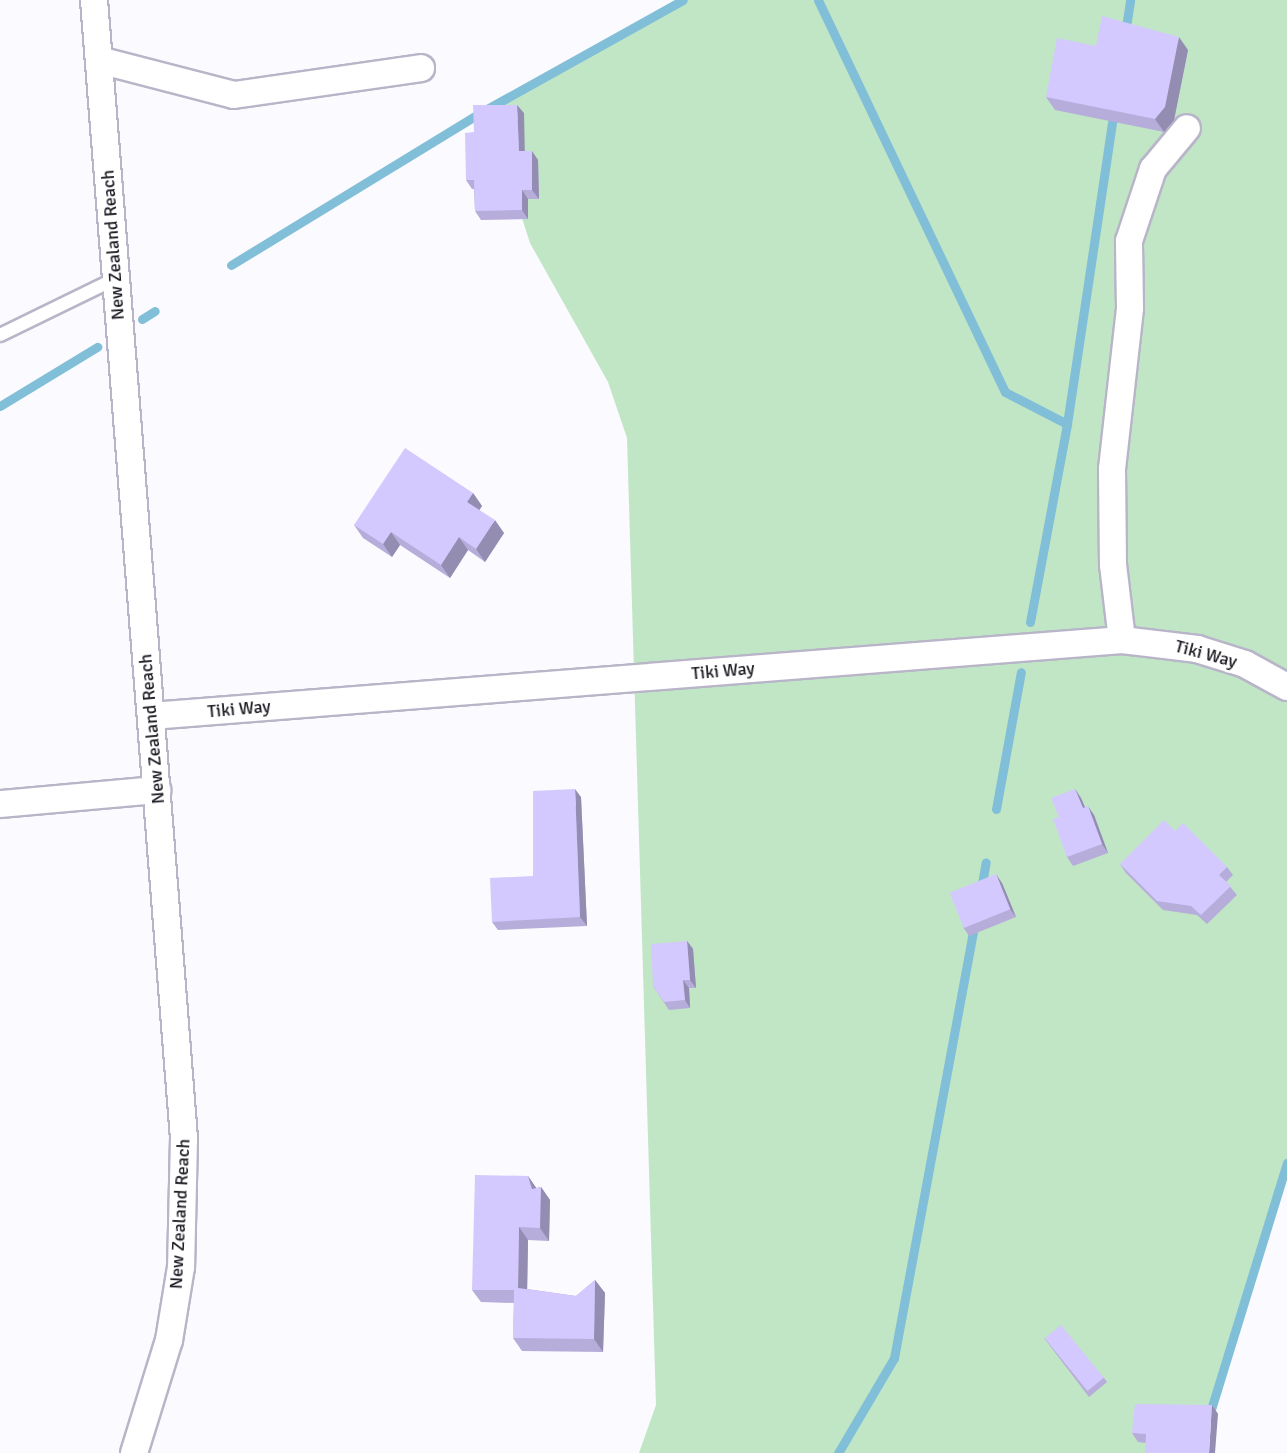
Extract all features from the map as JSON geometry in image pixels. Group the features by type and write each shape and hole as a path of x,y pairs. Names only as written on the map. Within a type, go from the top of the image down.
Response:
{"street":[{"name":"New Zealand Reach","path":"94,0 157,790 184,1204 170,1340 134,1453"},
{"path":"99,60 234,95 421,68"},
{"path":"1122,640 1112,469 1130,308 1129,241 1154,169 1187,128"},
{"name":"Tiki Way","path":"151,716 1122,640 1197,649 1245,664 1287,687"},
{"path":"0,804 157,790"}],"lane":[{"path":"0,335 115,279"}],"green space":[{"path":"683,0 1287,0 1287,1163 1203,1435 1178,1453 639,1453 656,1405 627,438 608,382 530,243 487,109"}],"building":[{"path":"1102,16 1179,37 1165,107 1155,119 1046,97 1057,38 1096,46"},
{"path":"473,105 517,105 519,151 532,151 532,190 522,190 522,210 475,211 474,180 466,180 465,133 474,132"},
{"path":"405,448 473,493 467,502 495,520 476,549 459,537 441,565 391,532 383,544 354,525"},
{"path":"575,789 580,917 492,922 490,878 533,876 533,791"},
{"path":"1075,789 1083,808 1088,806 1102,844 1067,857 1053,819 1059,817 1051,798"},
{"path":"1164,820 1175,831 1183,823 1227,867 1219,875 1231,886 1201,915 1191,906 1157,901 1120,864"},
{"path":"996,874 1010,909 964,928 950,893"},
{"path":"687,941 690,980 683,980 685,1000 664,1002 653,986 651,944"},
{"path":"475,1175 528,1176 532,1189 541,1187 540,1228 519,1227 518,1288 576,1296 595,1280 594,1339 513,1338 514,1290 472,1290"},
{"path":"1061,1325 1104,1378 1087,1391 1045,1338"},
{"path":"1135,1404 1212,1405 1209,1453 1145,1453 1146,1434 1132,1433"}],"waterway":[{"path":"231,265 487,109 683,0"},
{"path":"818,0 1005,392 1067,424"},
{"path":"1125,33 1130,0"},
{"path":"1030,622 1067,424 1114,109"},
{"path":"142,319 155,311"},
{"path":"0,406 97,347"},
{"path":"996,809 1021,672"},
{"path":"981,889 986,862"},
{"path":"838,1453 894,1358 975,923"},
{"path":"1209,1416 1287,1163"}]}
